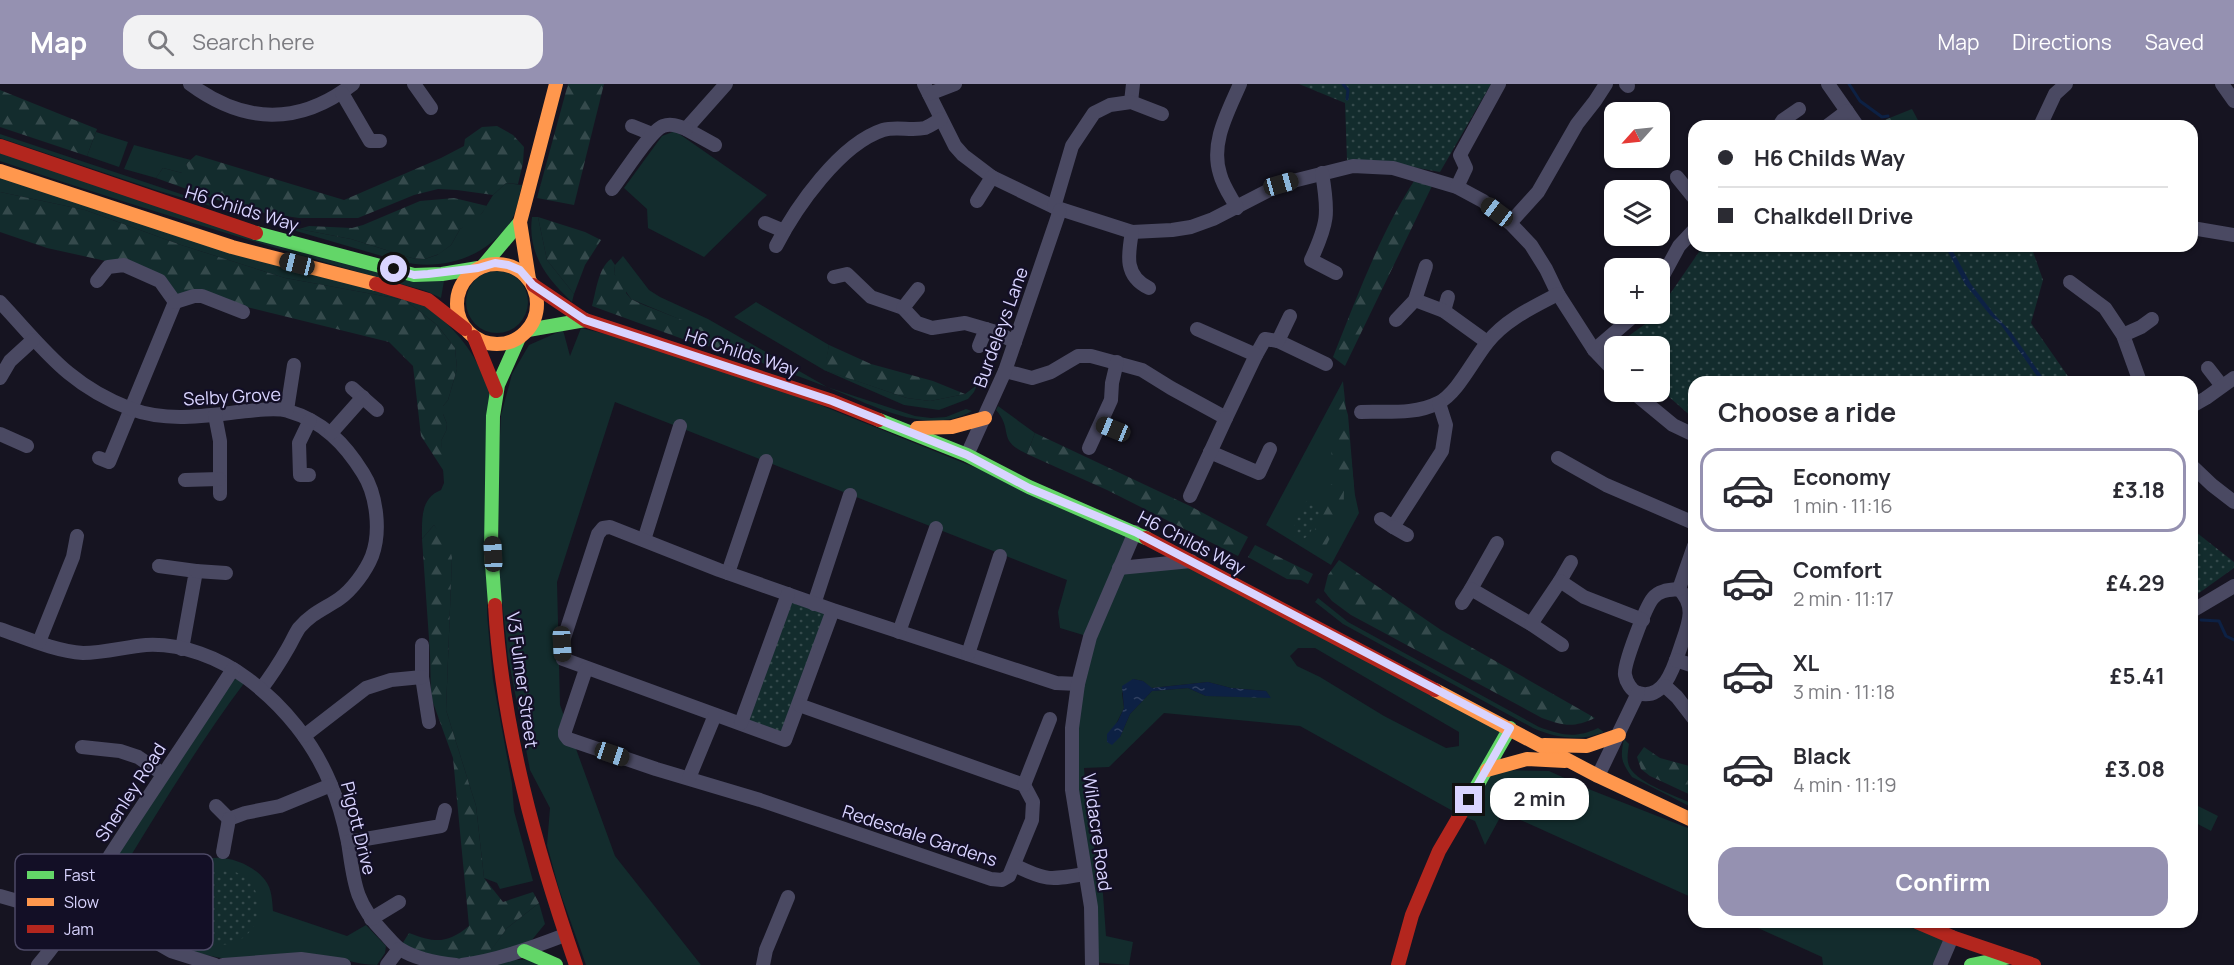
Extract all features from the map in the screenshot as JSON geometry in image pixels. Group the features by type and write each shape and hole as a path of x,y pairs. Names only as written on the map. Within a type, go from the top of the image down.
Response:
{"street":[{"path":"190,84 207,97 235,109 287,115 309,110 342,93 353,84"},
{"path":"414,84 423,104"},
{"path":"520,222 480,267 461,284 457,296 459,319 470,333 491,344 501,344 524,334 534,320 537,296 531,282 520,222 556,84"},
{"path":"686,129 726,84"},
{"path":"956,84 926,89 955,146 963,155 992,177 1057,209 1132,232 1172,230 1191,226 1237,208 1281,184 1353,166 1393,168 1457,187 1482,201 1510,223 1530,245 1546,269 1558,294 1594,350 1604,360"},
{"path":"1133,84 1131,102 1162,114"},
{"path":"1237,208 1220,174 1216,152 1222,128 1240,84"},
{"path":"1457,187 1466,168 1460,155 1500,84"},
{"path":"1510,223 1538,192 1577,124 1606,84"},
{"path":"1828,84 1853,120"},
{"path":"2043,120 2055,94 2066,84"},
{"path":"2222,84 2234,101"},
{"path":"342,93 371,144"},
{"name":"Burdeleys Lane","path":"967,455 1005,371 1015,342 1057,209 1072,146 1094,113 1110,105 1131,102"},
{"path":"1783,120 1799,109"},
{"path":"1835,120 1847,111"},
{"path":"776,246 814,187 839,159 870,136 885,129 924,128 941,119"},
{"path":"612,189 652,134 663,126 675,124 715,145"},
{"path":"633,126 652,134"},
{"name":"H6 Childs Way","path":"0,146 248,231 414,275 442,274 480,267"},
{"name":"H6 Childs Way","path":"0,171 232,247 406,292 428,300 470,333"},
{"path":"1322,173 1327,207 1324,232 1306,259 1336,273"},
{"path":"977,201 992,177"},
{"path":"1677,177 1688,191"},
{"path":"765,223 784,231"},
{"path":"2198,229 2234,235"},
{"path":"1127,293 1143,285 1129,264 1132,232"},
{"path":"1670,263 1679,246 1688,236"},
{"path":"480,267 495,263 508,265 520,270 531,282"},
{"path":"97,281 108,267 124,265 160,281 175,302"},
{"path":"1396,320 1414,300 1426,266"},
{"path":"834,277 847,274 871,297 903,308 917,323 932,328 965,323 986,328 1015,342"},
{"name":"H6 Childs Way","path":"531,282 585,320 832,401 897,426 967,455 1029,488 1135,532 1570,761 1688,818"},
{"path":"2070,282 2105,308 2123,335 2138,376"},
{"path":"903,308 918,289"},
{"path":"1360,412 1409,411 1438,403 1459,384 1487,342 1518,314 1558,294"},
{"path":"175,302 194,296 202,297 243,312"},
{"path":"1414,300 1446,304 1487,342"},
{"name":"Selby Grove","path":"0,302 60,368 89,389 131,409 154,416 184,418 258,410 287,410 331,433 349,450 367,480 374,504 377,528 372,556 357,581 340,598 316,611 298,629 261,689"},
{"path":"109,462 175,302"},
{"path":"1278,341 1290,316"},
{"path":"2123,335 2152,319"},
{"name":"H6 Childs Way","path":"524,334 585,320"},
{"path":"1594,350 1624,324"},
{"path":"979,346 986,328"},
{"path":"1197,329 1256,355"},
{"name":"V3 Fulmer Street","path":"470,333 496,391"},
{"name":"V3 Fulmer Street","path":"524,334 496,391 491,515 495,614 512,742 542,865 576,965"},
{"path":"1190,496 1265,339 1278,341 1326,364"},
{"path":"0,378 10,361 33,340"},
{"path":"1005,371 1032,378 1050,372 1078,356 1091,356 1142,370 1226,418"},
{"path":"1089,448 1107,426 1117,362"},
{"path":"287,410 294,365"},
{"path":"2208,368 2222,386"},
{"path":"2198,403 2234,378"},
{"path":"331,433 357,393 377,410"},
{"path":"1645,402 1673,425 1688,432"},
{"path":"1407,535 1387,523 1442,452 1446,425 1438,403"},
{"path":"215,414 220,441 220,494"},
{"path":"897,426 940,430 963,426 985,418"},
{"path":"309,475 300,475 299,443 310,420"},
{"path":"644,540 680,426"},
{"path":"0,434 27,446"},
{"path":"1210,452 1259,473 1270,449"},
{"path":"1558,458 1606,485 1688,520"},
{"path":"728,573 766,461"},
{"path":"2198,471 2234,502"},
{"path":"186,480 219,479"},
{"path":"814,604 850,495"},
{"path":"833,610 785,740 562,659 562,644 598,534 603,528 610,527 814,604 833,610 898,632 1056,683 1078,684"},
{"path":"898,632 936,528"},
{"name":"Wildacre Road","path":"1092,965 1091,907 1074,809 1070,764 1072,728 1078,684 1090,637 1135,532"},
{"path":"39,642 79,559 77,536"},
{"path":"1462,603 1497,543"},
{"path":"968,654 1000,556"},
{"path":"1119,568 1191,561"},
{"path":"1531,624 1571,562"},
{"path":"1679,589 1688,564"},
{"path":"159,566 226,573"},
{"path":"182,649 196,571"},
{"path":"1560,581 1584,597 1643,620"},
{"path":"2198,607 2234,586"},
{"path":"1471,589 1562,645"},
{"path":"1688,602 1679,589 1665,590 1654,597 1626,664 1625,675 1630,688 1638,693 1652,693 1665,686 1688,625"},
{"path":"741,723 788,594"},
{"name":"Pigott Drive","path":"0,629 62,650 83,652 148,645 182,649 217,660 261,689 304,736 331,784 348,842 351,869 358,896 371,919 399,949 435,962 456,965"},
{"path":"422,645 422,677 429,722"},
{"path":"1676,660 1688,664"},
{"name":"Shenley Road","path":"112,854 232,669"},
{"path":"586,669 565,735 579,742 689,778 715,715"},
{"path":"304,736 366,688 391,680 422,677"},
{"path":"1665,686 1688,711"},
{"path":"1599,776 1638,693"},
{"path":"799,705 1024,785 1050,719"},
{"path":"1398,965 1412,915 1439,851 1510,728"},
{"path":"1540,744 1587,746 1619,735"},
{"path":"82,747 120,751 138,758 163,774"},
{"path":"1487,770 1527,759 1570,761"},
{"name":"Redesdale Gardens","path":"689,778 991,879 1002,880 1010,876 1032,820 1033,802 1024,785"},
{"path":"229,819 245,813 280,806 331,784"},
{"path":"216,806 229,819"},
{"path":"348,842 441,826 445,810"},
{"path":"223,852 229,819"},
{"path":"1014,865 1043,879 1085,874"},
{"path":"0,897 15,901"},
{"path":"763,965 766,950 788,897"},
{"path":"371,919 399,902"},
{"path":"1931,928 2034,965"},
{"path":"462,965 485,962 524,951 565,935"},
{"path":"1940,965 1952,937"},
{"path":"387,965 399,949"},
{"name":"Shenley Road","path":"38,965 52,950"},
{"path":"169,950 215,965"},
{"path":"524,951 556,965"},
{"path":"1971,965 2011,957"},
{"path":"223,965 301,959 344,965"}],"green space":[{"path":"568,84 604,84 574,205 537,198"},
{"path":"1299,84 1491,84 1440,172 1379,161 1347,160 1345,103"},
{"path":"0,90 97,129 87,156 0,127"},
{"path":"1912,109 1918,120 1884,120"},
{"path":"497,126 513,135 524,147 518,184 506,183 493,195 438,189 414,195 358,218 299,218 245,210 156,178 163,168 190,173 186,164 196,155 344,200 464,146 465,139 482,127"},
{"path":"675,131 767,195 704,257 648,228 647,209 624,188 662,136"},
{"path":"96,132 128,142 119,167 87,156"},
{"path":"0,134 263,221 159,191 0,138"},
{"path":"134,145 191,160 186,164 191,173 163,168 156,178 124,169"},
{"path":"0,153 444,281 441,298 426,291 212,229 53,179 0,161"},
{"path":"0,171 426,305 464,343 478,364 490,391 487,615 493,680 512,784 514,811 533,881 500,889 497,883 484,878 476,806 446,710 452,557 434,525 422,539 422,524 429,498 441,490 444,483 441,441 447,424 443,406 448,400 457,369 455,348 437,325 405,300 285,278 181,245 85,210 0,192"},
{"path":"1414,181 1432,186 1345,366 1333,357 1379,245"},
{"path":"506,183 522,185 513,217 501,234 476,253 446,263 430,265 399,261 270,223 351,239 412,258 425,259 437,255 451,245 460,229 482,213 493,195"},
{"path":"0,192 85,210 181,245 285,278 405,300 437,325 455,348 457,369 448,400 443,406 447,424 441,441 445,473 421,436 413,366 389,342 202,296 175,302 160,281 124,265 47,248 0,232"},
{"path":"454,198 487,206 473,222 460,229 451,245 439,254 425,259 412,258 351,239 299,229 309,226 352,228 420,201"},
{"path":"532,217 538,217 547,260 574,294 572,302 554,284 536,254 531,230"},
{"path":"538,217 585,232 601,240 585,265 574,294 547,260"},
{"path":"1699,252 2033,252 2043,280 2031,323 2068,376 1688,376 1688,414 1670,398 1670,336 1629,336 1645,324 1670,324 1670,294"},
{"path":"623,256 649,290 708,319 827,387 762,363 748,350 729,340 631,299 614,274 615,265"},
{"path":"611,259 615,265 614,274 626,287 626,293 631,299 731,340 755,357 691,342 592,306 600,274"},
{"path":"491,271 503,271 519,280 526,290 528,302 526,314 519,324 503,333 491,333 480,328 471,319 466,308 466,296 471,285 480,276"},
{"path":"756,302 829,345 825,370 907,398 930,401 965,394 977,385 968,399 939,410 904,405 824,370 734,317"},
{"path":"581,328 704,358 1135,532 1120,567 1191,561 1510,728 1488,770 1549,771 1688,828 1688,896 1503,812 1485,845 1475,821 1460,815 1300,726 1164,713 1109,767 1084,768 1087,810 1103,894 1106,936 1133,942 1129,965 1092,962 1070,764 1090,637 1060,628 1058,612 1067,580 615,402 557,582 560,705 615,856 701,965 586,965 559,889 547,845 550,808 530,770 508,657 499,573 498,476 501,415 512,374 529,345 563,330 570,356","holes":["1298,648 1315,648 1459,732 1459,746 1446,748 1384,716 1320,677 1297,666 1290,656","1133,679 1143,681 1151,688 1208,682 1231,688 1266,691 1270,697 1206,696 1188,688 1152,691 1130,714 1120,737 1116,724 1124,708 1122,693"]},
{"path":"829,345 871,364 933,381 965,394 930,401 907,398 824,370"},
{"path":"1343,381 1355,495 1359,513 1331,565 1266,525"},
{"path":"827,387 915,416 946,417 966,409 972,411 954,418 936,421 918,419 880,409"},
{"path":"1339,396 1342,396 1348,415 1354,487 1350,489 1331,477 1332,430"},
{"path":"998,406 1035,433 1027,454 1008,439 1004,423 996,410"},
{"path":"1035,433 1190,506 1248,537 1238,556 1107,490 1027,454"},
{"path":"1331,484 1344,491 1343,512 1336,525 1322,517 1328,506"},
{"path":"1307,501 1312,502 1321,510 1309,535 1302,540 1295,537 1294,528 1299,513"},
{"path":"1319,523 1333,532 1321,556 1306,544"},
{"path":"434,525 448,544 452,557 446,710 476,806 484,878 503,902 533,892 539,903 507,928 484,960 461,965 399,949 409,933 426,939 440,940 454,936 469,926 453,758 431,697 422,539"},
{"path":"2198,534 2234,562 2234,568 2198,594"},
{"path":"1255,545 1313,574 1308,584 1301,580 1287,579 1248,557"},
{"path":"1339,560 1441,630 1595,718 1568,725 1542,718 1351,615 1332,601 1324,591 1328,575"},
{"path":"789,597 830,612 783,737 745,722"},
{"path":"1318,598 1348,622 1539,727 1568,735 1582,734 1598,728 1604,732 1586,737 1568,738 1533,728 1343,624 1315,602"},
{"path":"238,678 245,682 193,757 132,854 118,854 231,681"},
{"path":"1624,739 1629,744 1628,762 1634,774 1649,784 1688,802 1688,805 1632,777 1622,759"},
{"path":"1644,747 1660,758 1688,766 1688,794 1650,776 1641,769 1637,757"},
{"path":"2198,806 2218,816 2211,831 2198,824"},
{"path":"218,858 244,864 259,874 267,883 273,911 347,936 366,925 386,946 385,953 377,965 322,955 240,959 190,950 213,950 213,859"},
{"path":"213,870 228,870 242,876 252,886 258,900 256,921 248,934 228,944 213,944"},
{"path":"539,903 545,924 531,941 486,960 532,960 556,965 461,965 484,959 507,928"},
{"path":"1758,928 1930,928 1952,937 1940,965 1823,965 1822,957"}],"water":[{"path":"1948,252 1953,252 1971,284 2011,332 2042,376 2037,376 2001,325 1965,284"},
{"path":"1133,679 1143,681 1152,688 1208,682 1231,688 1266,691 1271,698 1206,696 1188,688 1152,691 1130,714 1120,737 1112,745 1107,742 1107,734 1118,721 1124,708 1122,686"}],"waterway":[{"path":"1343,84 1348,90 1347,99"},
{"path":"1849,84 1860,101 1882,117 1888,116"},
{"path":"2201,620 2219,621 2226,636 2234,640"}],"traffic: fast":[{"path":"483,266 520,222"},
{"path":"256,233 414,275 442,274 478,268"},
{"path":"528,330 585,320"},
{"path":"495,605 491,550 493,416 498,385 519,338"},
{"path":"879,420 967,455 1029,487 1146,538"},
{"path":"1470,798 1510,728"},
{"path":"524,951 556,965"},
{"path":"1971,965 2010,957"}],"traffic: slow":[{"path":"529,279 520,222 556,84"},
{"path":"0,171 232,247 376,284"},
{"path":"489,264 505,264 526,275 537,296 537,304 537,312 526,333 505,344 489,344 475,338 463,326 457,312 457,296 463,282 475,270 489,264"},
{"path":"917,428 952,427 985,418"},
{"path":"1435,690 1598,776 1688,818"},
{"path":"1544,745 1587,746 1619,735"},
{"path":"1487,770 1527,759 1565,761"}],"traffic: jam":[{"path":"0,146 256,233"},
{"path":"376,284 428,300 465,329"},
{"path":"533,285 585,320 832,401 879,420"},
{"path":"474,337 496,391"},
{"path":"1146,538 1435,690"},
{"path":"495,605 505,697 523,788 547,877 576,965"},
{"path":"1398,965 1412,915 1439,851 1470,798"},
{"path":"1931,928 2034,965"}],"route":[{"path":"394,269 414,275 442,274 495,263 508,265 520,270 533,285 585,320 832,401 897,426 967,455 1029,488 1135,532 1510,728 1469,800"}]}
